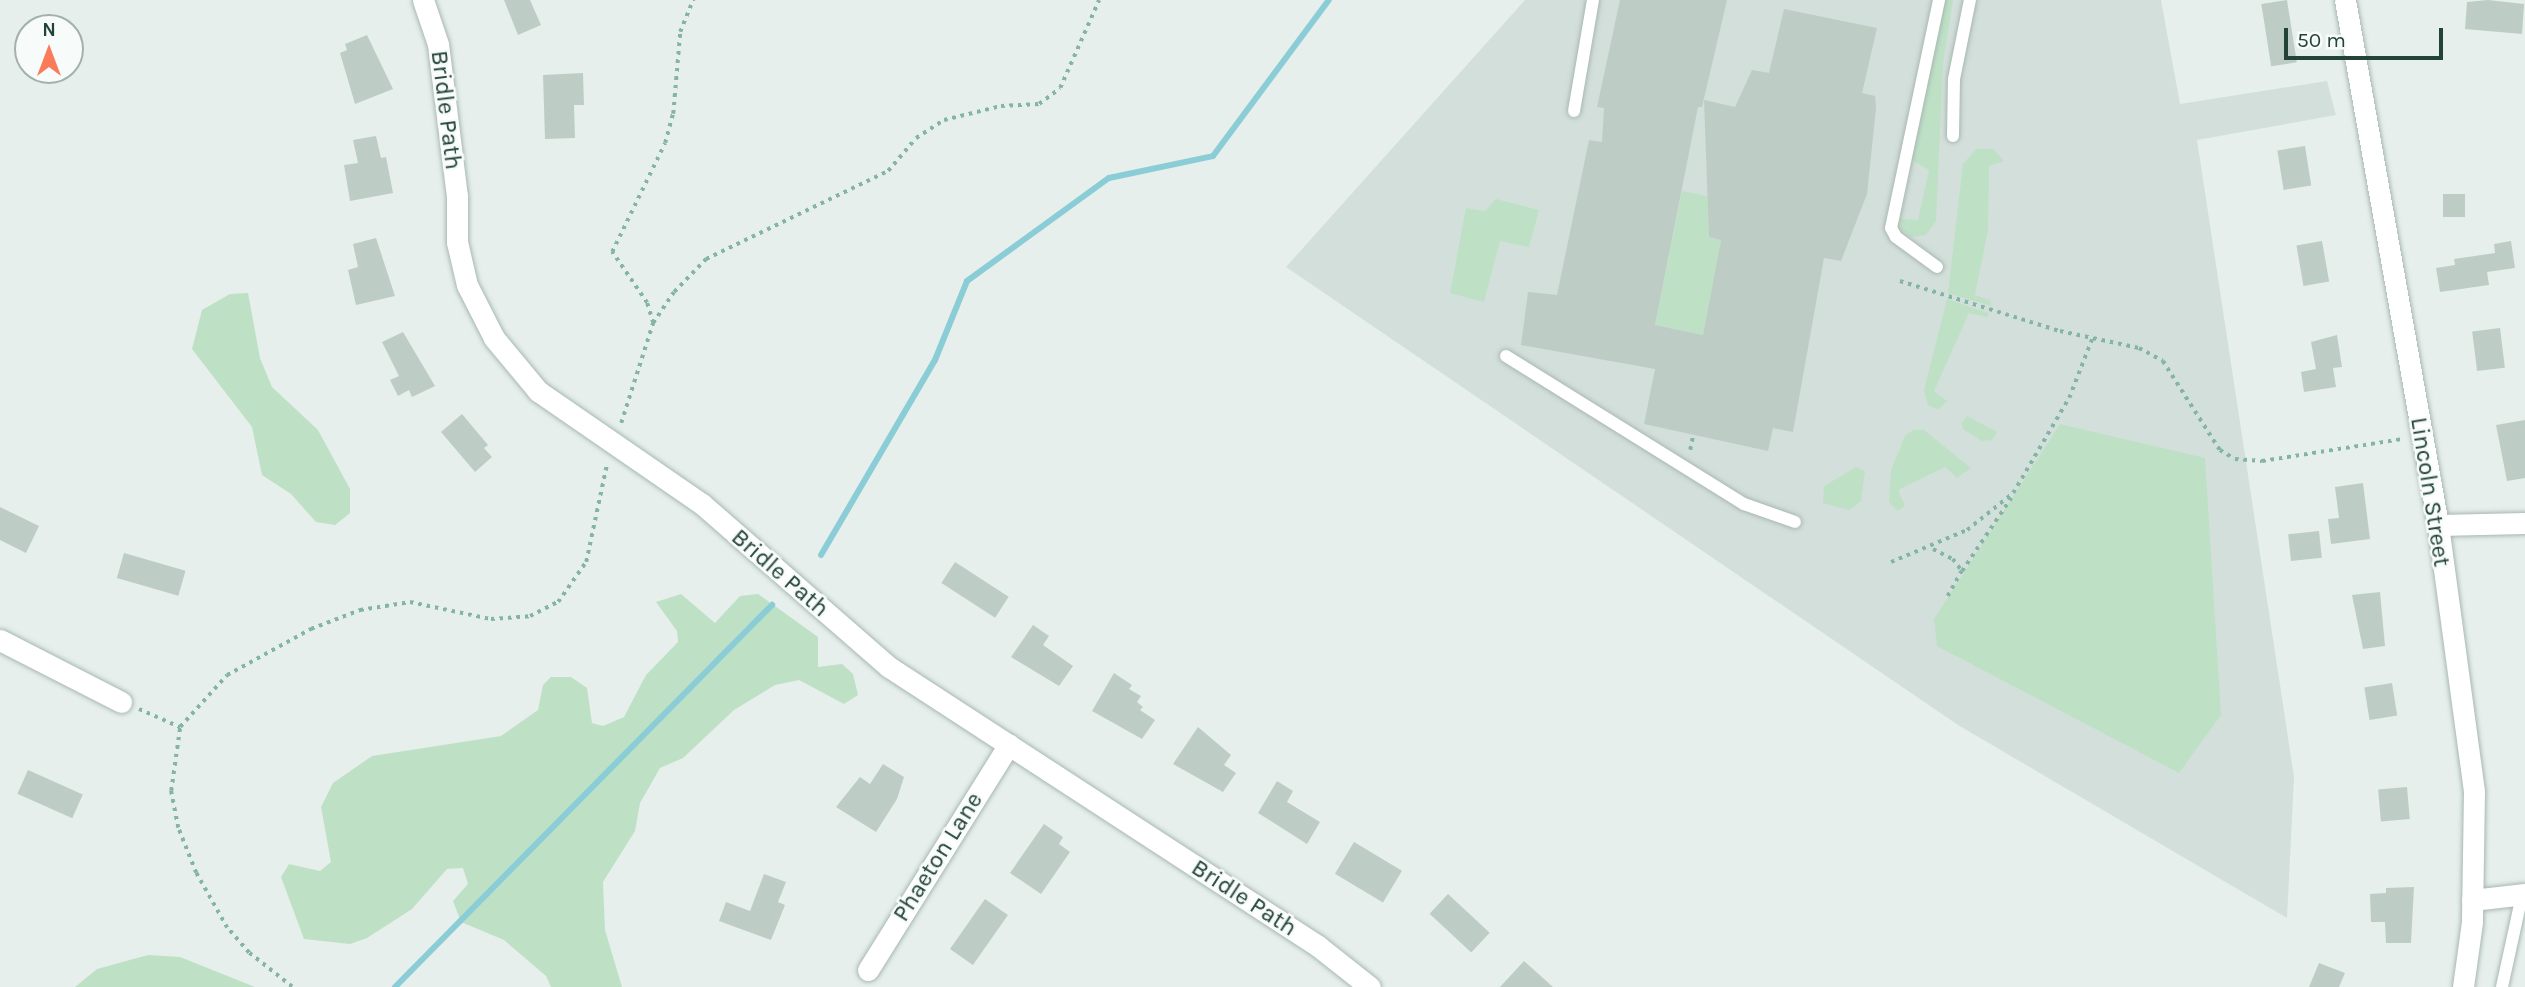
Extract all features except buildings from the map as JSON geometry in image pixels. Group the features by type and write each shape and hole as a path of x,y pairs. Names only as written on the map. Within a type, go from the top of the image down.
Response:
{"street":[{"name":"Bridle Path","path":"423,0 438,44 457,197 457,243 467,285 494,338 514,366 538,391 702,504 889,667 1318,946 1370,987"},
{"name":"Lincoln Street","path":"2345,0 2438,526 2474,791 2472,900 2463,987"},
{"path":"2438,526 2525,523"},
{"path":"0,640 121,702"},
{"name":"Phaeton Lane","path":"867,970 1009,744"},
{"path":"2472,900 2524,895"}],"lane":[{"path":"1573,111 1593,0"},
{"path":"1937,267 1896,237 1891,228 1939,0"},
{"path":"1953,136 1954,79 1970,0"},
{"path":"1506,356 1744,504 1795,522"},
{"path":"2501,987 2521,927 2524,895"}],"path":[{"path":"653,323 647,303 612,252 665,144 673,114 680,32 693,0"},
{"path":"292,987 248,953 227,928 196,873 178,828 171,791 180,727 227,676 311,629 381,603 410,602 491,619 530,616 558,601 586,562 596,502 653,323 674,292 706,260 878,177 916,138 944,120 1001,106 1038,104 1060,88 1099,0"},
{"path":"1900,281 2092,339 2139,348 2162,361 2220,450 2235,459 2262,461 2421,435"},
{"path":"1948,596 2069,398 2092,339"},
{"path":"1891,562 1931,548 1967,530 2013,493"},
{"path":"1931,548 1953,559 1962,571"},
{"path":"121,702 180,727"}],"shaded area":[{"path":"1525,0 2161,0 2180,104 2327,81 2336,115 2197,140 2294,777 2287,918 1958,725 1286,267"}],"green space":[{"path":"1945,0 1953,0 1943,64 1936,221 1926,235 1911,237 1901,229 1900,219 1918,220 1929,170 1912,160"},
{"path":"1976,149 1993,149 2004,161 1989,166 1988,230 1975,295 1990,300 1991,306 1948,293 1963,164"},
{"path":"1682,191 1708,196 1709,237 1721,240 1703,335 1655,325"},
{"path":"1496,199 1539,210 1529,247 1500,241 1484,302 1450,293 1466,208 1485,211"},
{"path":"248,293 260,358 272,387 318,430 350,489 350,513 335,525 316,522 291,494 262,475 252,427 192,349 202,310 230,294"},
{"path":"1947,299 1989,313 1987,317 1969,313 1934,391 1947,401 1938,410 1928,405 1924,390"},
{"path":"1967,416 1997,432 1992,440 1982,441 1964,430 1961,424"},
{"path":"2060,424 2205,458 2221,715 2179,773 1937,646 1934,619"},
{"path":"1913,430 1924,430 1971,468 1957,478 1945,467 1898,490 1905,506 1898,511 1889,502 1891,470 1905,436"},
{"path":"1856,467 1865,471 1861,501 1849,510 1823,503 1824,486"},
{"path":"681,594 715,623 740,596 758,594 818,637 818,667 842,664 853,674 858,695 844,704 799,680 775,685 734,710 683,758 660,768 640,803 635,831 603,882 605,930 622,987 551,987 546,976 504,940 461,922 453,901 468,884 463,868 447,869 412,909 367,938 350,944 304,939 281,877 289,864 320,871 331,862 321,807 333,783 372,756 501,736 538,710 543,685 551,677 571,677 587,688 592,723 603,726 624,717 646,675 678,642 677,631 656,602"},
{"path":"148,955 180,957 255,987 75,987 97,969"}],"waterway":[{"path":"821,555 935,360 967,281 1109,178 1213,156 1329,0"},
{"path":"395,987 772,605"}]}
